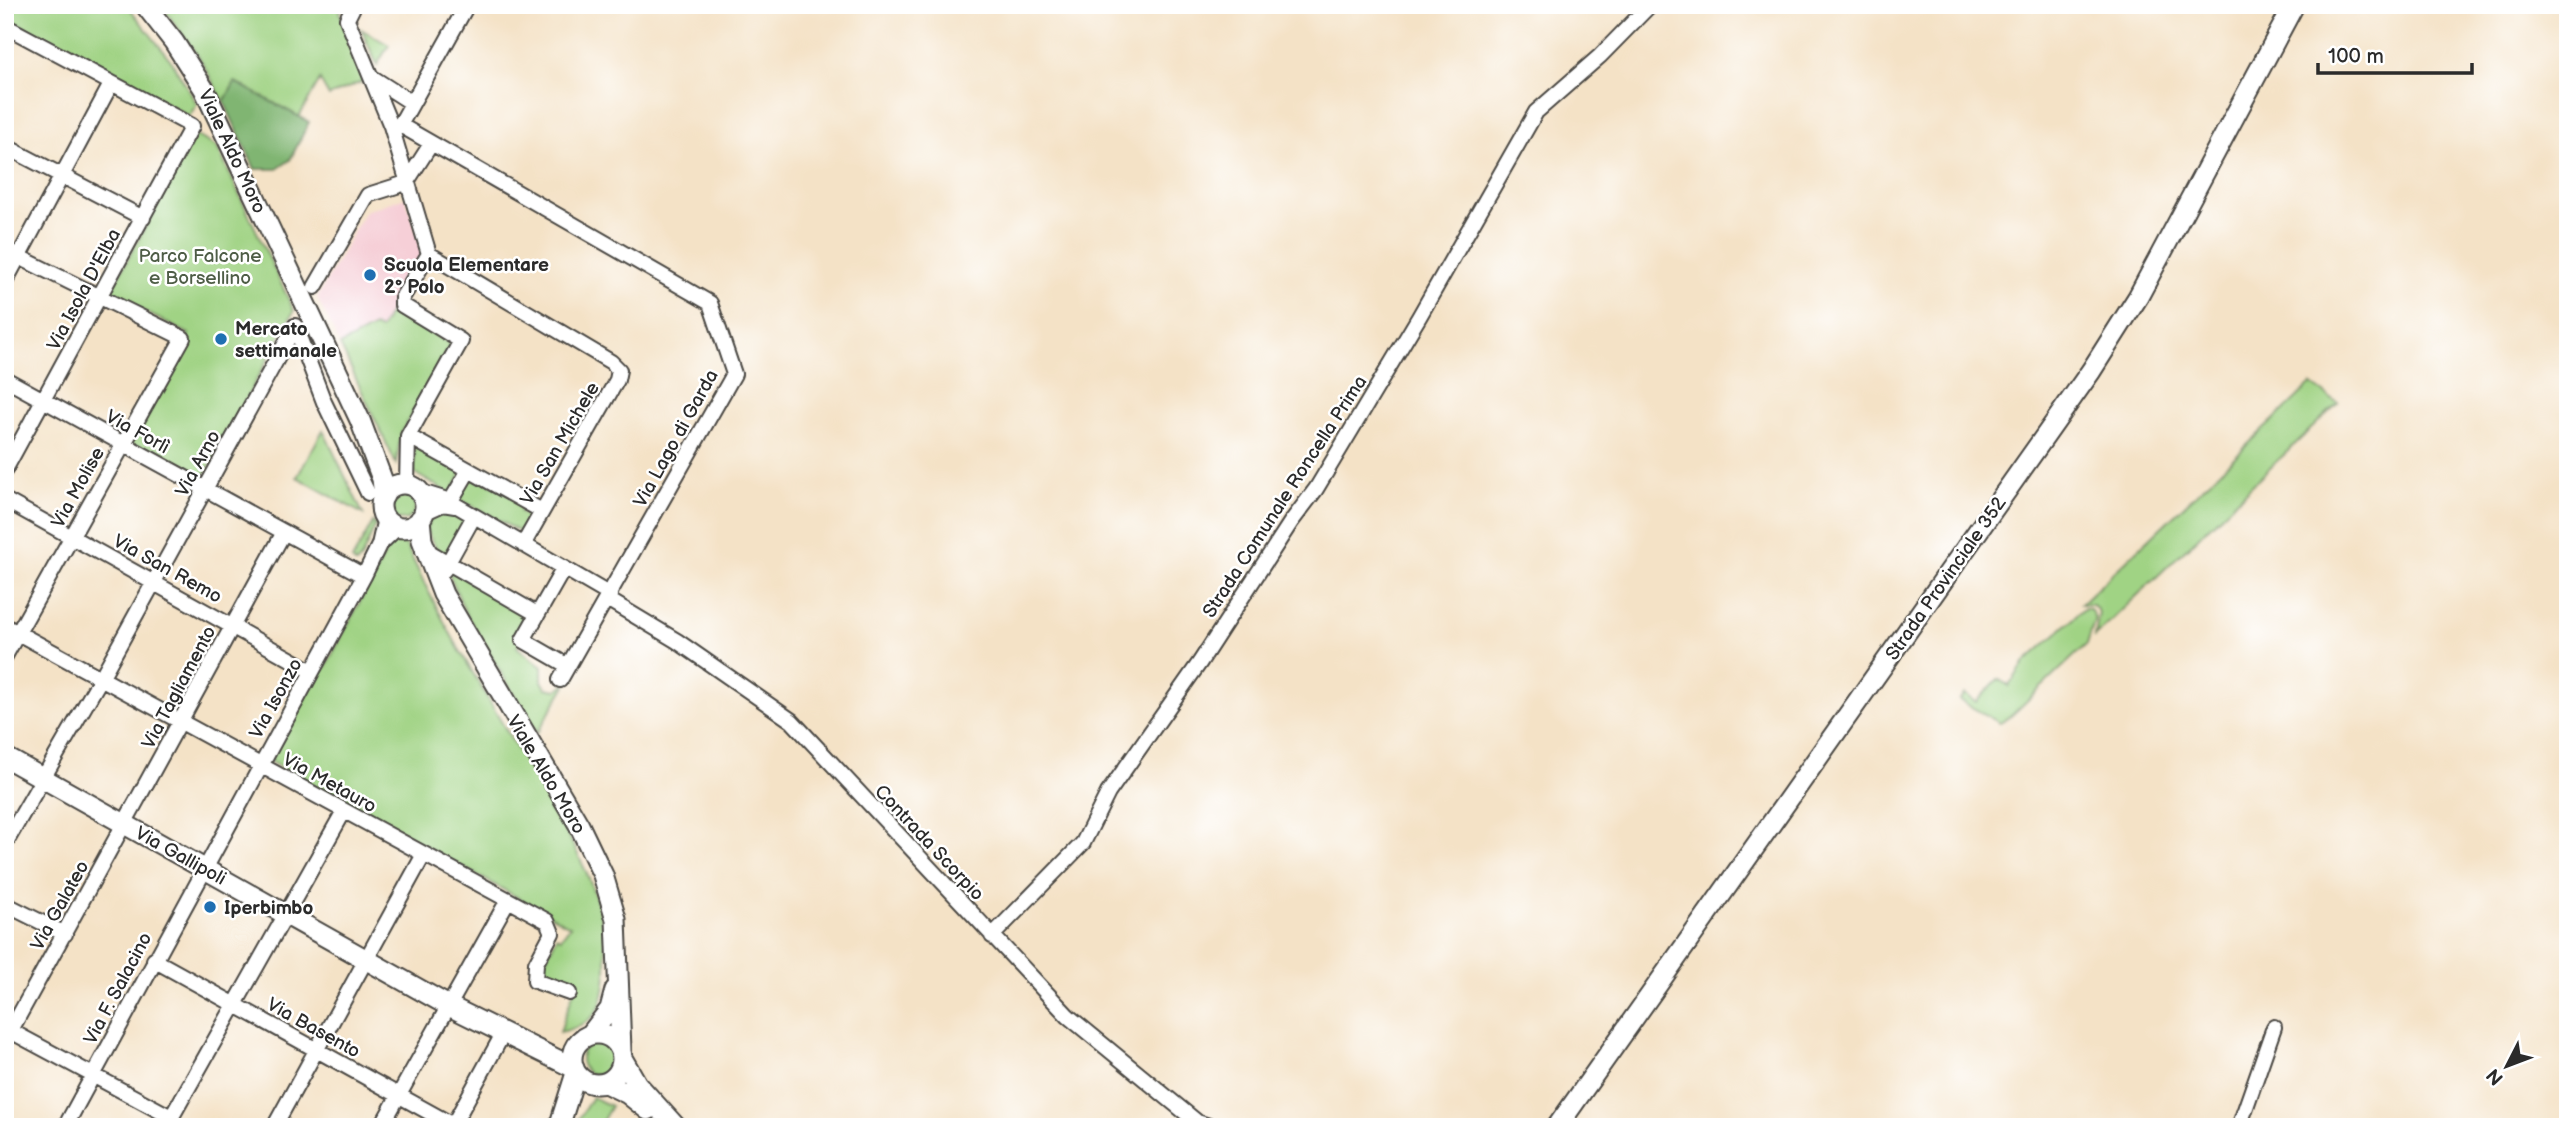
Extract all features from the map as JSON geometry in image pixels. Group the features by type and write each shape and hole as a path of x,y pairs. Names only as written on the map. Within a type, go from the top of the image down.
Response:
{"main road":[{"name":"Viale Aldo Moro","path":"145,5 174,42 204,89 360,420 387,467 424,501 406,521"},
{"name":"Strada Provinciale 352","path":"1557,1127 2091,371 2138,297 2294,5"},
{"name":"Viale Aldo Moro","path":"360,420 382,479 376,494 381,507 406,521 439,586 595,856 616,919 620,965 621,1054 618,1073 601,1083 562,1121"},
{"path":"376,494 409,487"},
{"name":"Via Gallipoli","path":"5,757 447,1005 575,1070"},
{"name":"Viale Aldo Moro","path":"562,1121 575,1070 573,1054 612,1004 620,965"},
{"name":"Via Gallipoli","path":"504,1032 546,1042 587,1037"},
{"path":"587,1037 611,1038 637,1084 676,1127"},
{"path":"575,1070 585,1081 601,1083 637,1100 668,1127"}],"street":[{"path":"354,5 347,19 395,125 407,183 429,254 402,298 402,305 461,341 408,436 409,487"},
{"path":"395,125 412,103 467,5"},
{"name":"Strada Comunale Roncella Prima","path":"992,936 1083,843 1108,793 1316,489 1419,317 1536,112 1601,55 1650,5"},
{"path":"5,26 111,84 12,259 5,282"},
{"path":"373,78 412,103"},
{"name":"Via Isola D'Elba","path":"5,470 45,401 192,126 111,84"},
{"name":"Via Lago di Garda","path":"395,125 710,303 734,374 560,680"},
{"path":"315,287 368,195 407,183 431,144"},
{"path":"5,146 143,218"},
{"path":"5,250 12,259 101,296"},
{"name":"Via San Michele","path":"429,254 611,362 619,370 617,380 523,545"},
{"name":"Via Molise","path":"5,656 11,629 72,537 183,338 101,296"},
{"name":"Via Arno","path":"5,844 101,678 295,326 324,402 376,494"},
{"name":"Via Forlì","path":"5,379 364,576"},
{"path":"408,436 542,511"},
{"path":"406,521 452,504 468,470"},
{"name":"Contrada Scorpio","path":"409,487 452,504 564,568 677,640 792,721 1077,1024 1195,1124 1212,1127"},
{"name":"Via San Remo","path":"5,500 312,671"},
{"path":"439,586 448,563 474,516"},
{"name":"Via Isonzo","path":"203,867 379,545 406,521"},
{"name":"Via Tagliamento","path":"125,824 284,532"},
{"path":"423,551 537,614"},
{"path":"564,568 523,640 568,666"},
{"name":"Via Metauro","path":"11,629 550,924 552,933 536,962 535,981 569,993"},
{"path":"7,1034 93,1075 168,1122 237,1006 344,811"},
{"name":"Via Galateo","path":"7,1034 125,824"},
{"path":"274,1127 424,856"},
{"name":"Via F. Salacino","path":"65,1127 203,867"},
{"path":"381,1127 508,900"},
{"path":"5,904 65,934"},
{"name":"Via Basento","path":"154,960 454,1126"},
{"path":"2239,1127 2274,1027"},
{"path":"454,1126 504,1032"}],"shaded area":[{"name":"Scuola Elementare 2° Polo","path":"405,197 423,252 380,331 374,327 340,345 317,298 365,211"}],"green space":[{"path":"5,5 127,5 172,62 197,104 189,116 5,17"},
{"path":"167,5 344,5 340,12 364,81 329,96 320,80 299,117 235,82 224,102 200,59 164,9"},
{"path":"361,29 389,45 377,65"},
{"path":"235,82 309,122 290,160 277,169 255,169 224,102"},
{"name":"Parco Falcone e Borsellino","path":"195,135 217,147 294,311 201,482 129,443 189,334 109,294"},
{"path":"397,300 402,315 451,344 401,433 396,464 340,345 374,327 380,330"},
{"path":"2311,384 2338,403 2095,636 2099,612 2093,605 2081,604"},
{"path":"323,430 363,514 297,477"},
{"path":"415,442 464,469 451,494 414,473"},
{"path":"471,473 524,503 520,512 526,516 530,511 530,516 520,532 457,498"},
{"path":"402,494 411,498 415,507 411,516 402,520 393,516 389,507 393,498"},
{"path":"441,511 450,511 469,522 447,560 440,556 426,530 429,521"},
{"path":"373,522 376,524 361,559 356,564 352,560"},
{"path":"398,538 404,541 456,645 566,832 596,898 606,946 603,995 601,1004 591,1019 573,1029 560,1032 575,987 546,977 540,971 557,936 561,938 570,926 269,761 321,669 324,670 386,552"},
{"path":"447,569 534,614 517,647 542,667 542,681 546,688 557,690 568,682 537,733 465,612"},
{"path":"2085,608 2090,609 2095,618 2087,644 2012,715 2000,723 1959,700 1965,694 1976,702 1998,679 2009,686 2026,661"},
{"path":"597,1043 608,1048 613,1059 608,1070 597,1075 586,1070 581,1059 586,1048"},
{"path":"592,1097 611,1106 599,1127 574,1127"}],"place":[{"name":"Scuola Elementare 2° Polo","path":"370,275"},
{"name":"Mercato settimanale","path":"221,339"},
{"name":"Iperbimbo","path":"210,907"}]}
